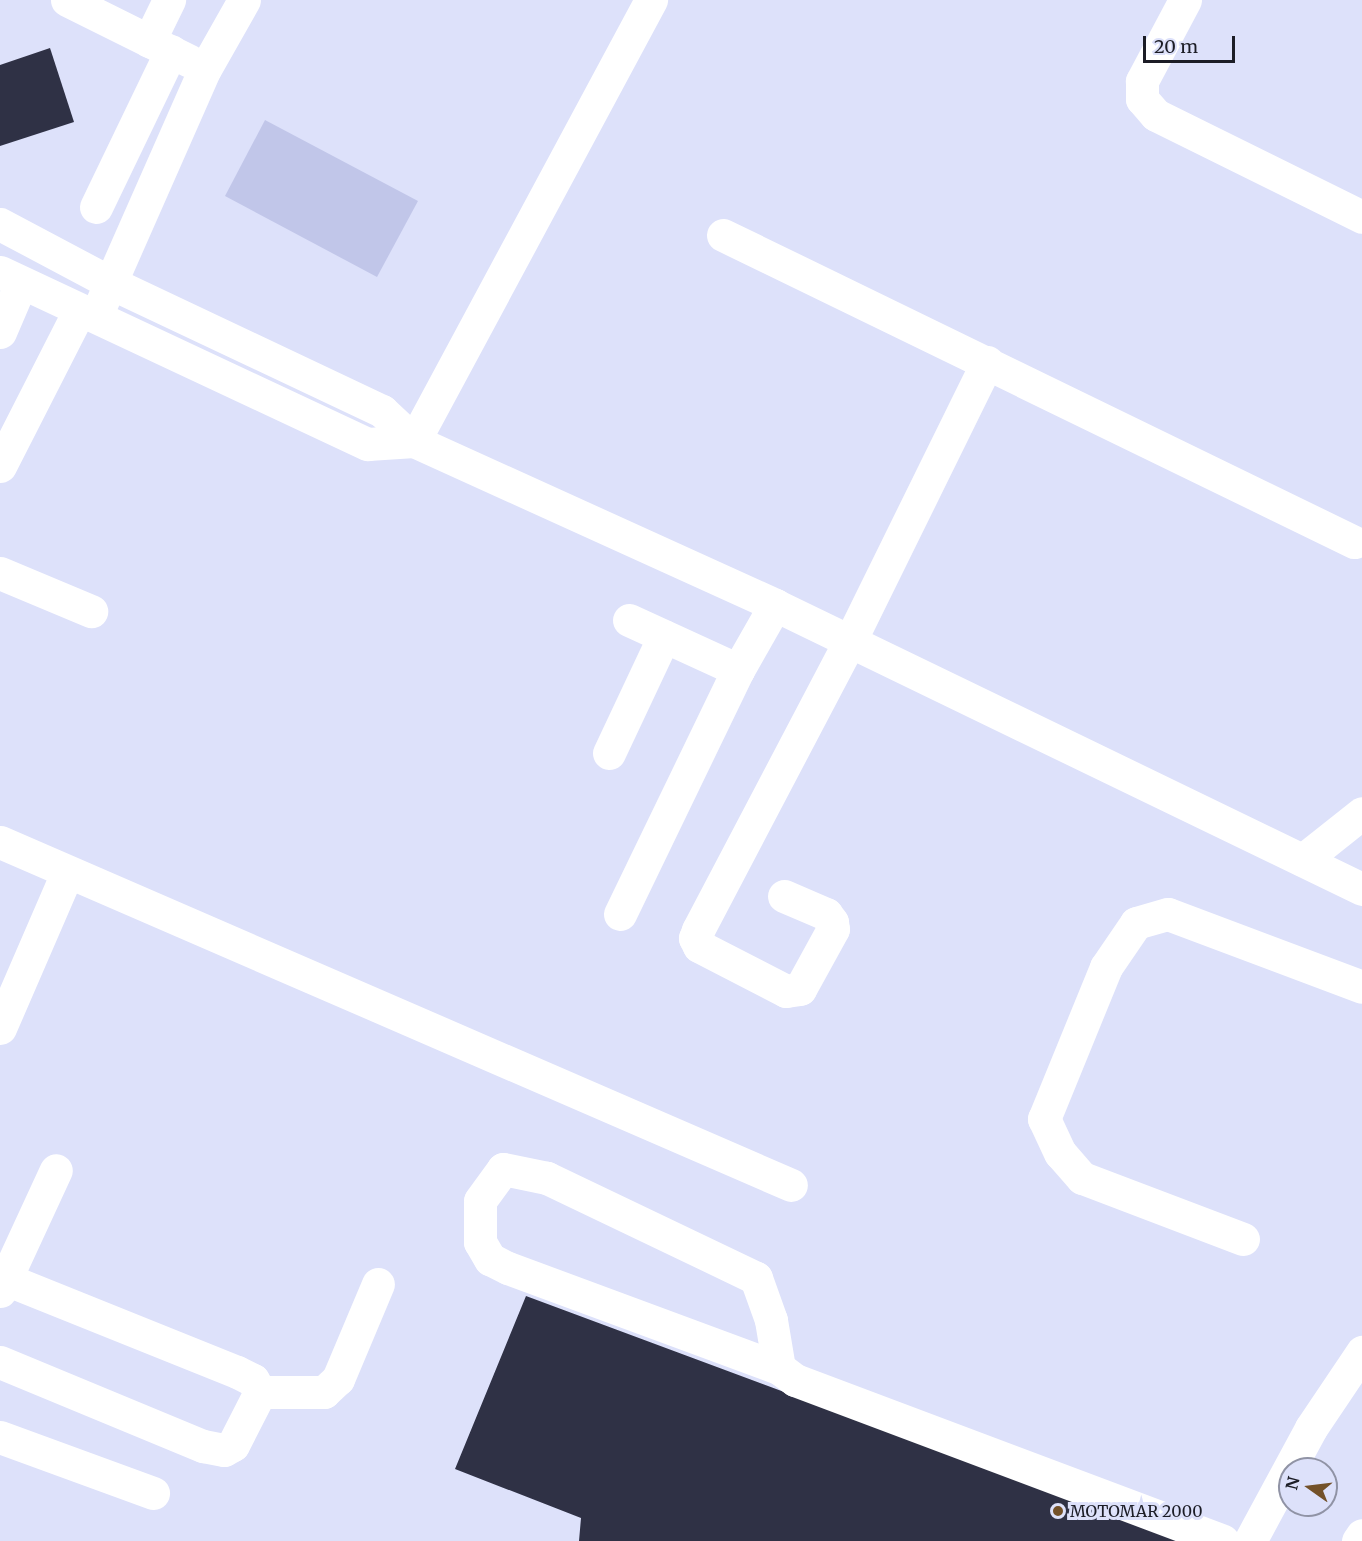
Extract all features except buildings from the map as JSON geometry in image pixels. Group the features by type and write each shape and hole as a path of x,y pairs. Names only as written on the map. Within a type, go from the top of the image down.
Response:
{"street":[{"path":"67,0 205,69"},
{"path":"96,207 160,46 169,0"},
{"path":"0,466 86,315 111,283 205,69 244,0"},
{"path":"414,441 651,0"},
{"path":"1185,0 1142,81 1142,99 1156,115 1362,217"},
{"path":"0,224 111,283 382,411 414,441 776,605 1362,889"},
{"path":"723,235 1354,542"},
{"path":"0,332 11,277 86,315 368,444 414,441"},
{"path":"784,896 826,914 832,922 833,929 800,989 786,991 699,946 695,938 698,930 850,641 987,362"},
{"path":"0,573 91,610"},
{"path":"620,914 738,670 776,605"},
{"path":"629,620 738,670"},
{"path":"609,753 664,636"},
{"path":"1303,860 1362,813"},
{"path":"0,842 791,1185"},
{"path":"0,1028 67,873"},
{"path":"1243,1239 1082,1178 1060,1153 1044,1119 1106,967 1136,923 1168,914 1362,987"},
{"path":"779,1368 771,1320 756,1278 547,1178 503,1169 480,1201 480,1242 490,1258 779,1368 795,1380 1223,1541"},
{"path":"56,1170 3,1285 237,1372 254,1380 260,1392"},
{"path":"260,1392 324,1392 338,1379 378,1284"},
{"path":"1250,1541 1311,1428 1362,1352"},
{"path":"0,1362 203,1446 224,1450 233,1445 260,1392"},
{"path":"0,1437 153,1493"},
{"path":"1356,1541 1362,1528"},
{"path":"1356,1541 1362,1535"}],"shaded area":[{"path":"265,120 418,201 377,277 225,196"}],"place":[{"name":"MOTOMAR 2000","path":"1058,1511"}]}
